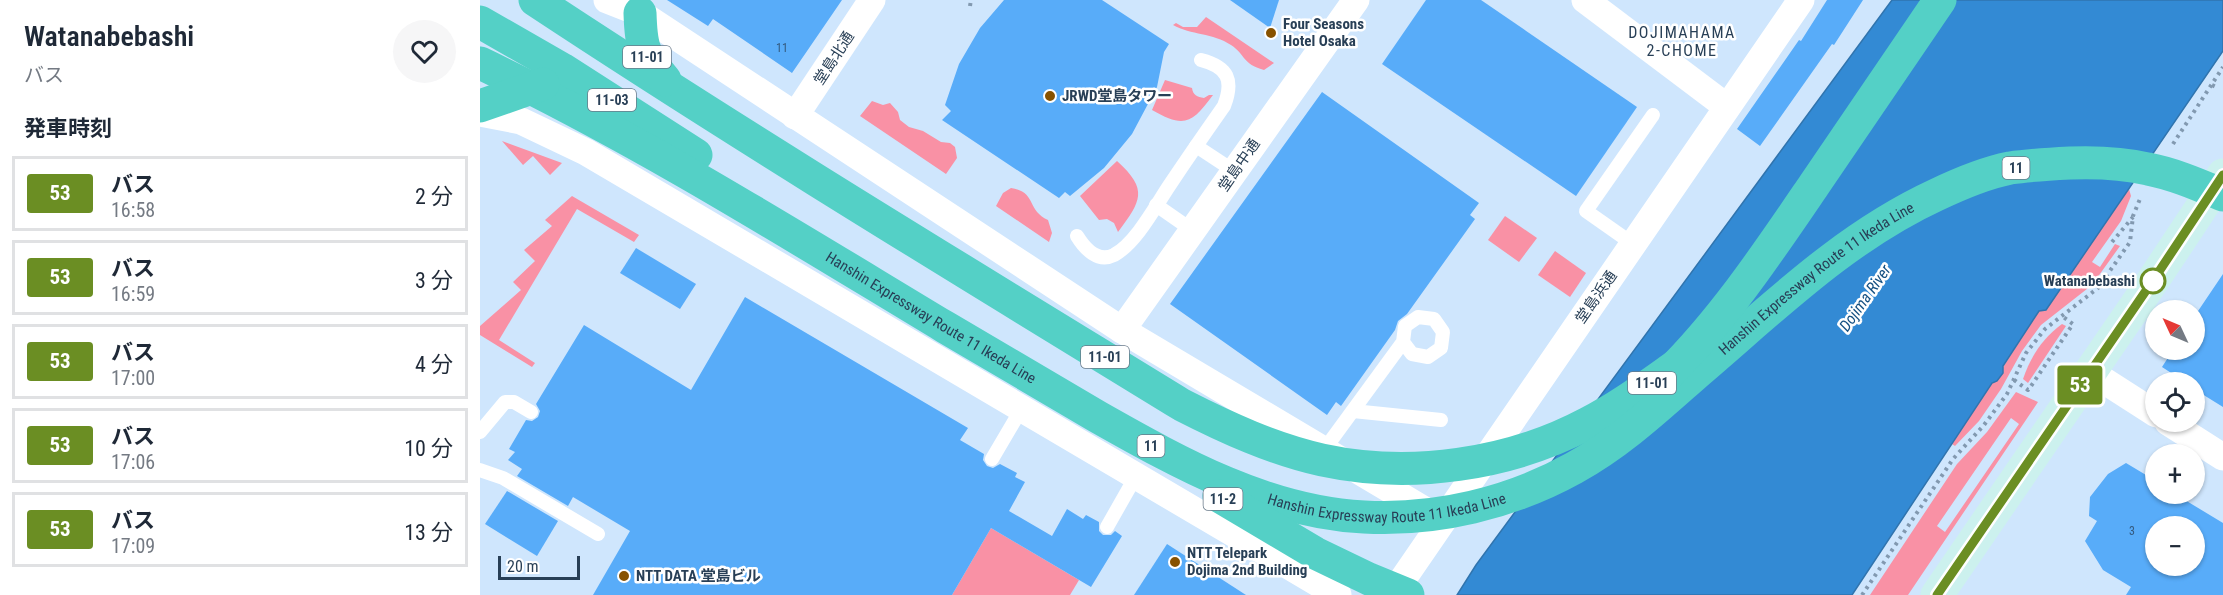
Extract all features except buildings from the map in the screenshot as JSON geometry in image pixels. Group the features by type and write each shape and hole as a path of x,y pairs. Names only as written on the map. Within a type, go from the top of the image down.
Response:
{"highway":[{"name":"11-01","path":"535,0 675,93 1182,405 1230,429 1277,447 1322,460 1369,467 1414,468 1500,457 1547,442 1588,423 1628,399 1827,261"},
{"name":"Hanshin Expressway Route 11 Ikeda Line","path":"480,63 736,191 1152,429 1216,462 1246,474 1329,498 1366,501 1448,496 1489,487 1528,474 1568,454 1604,432 1639,404 1708,329 1758,265 1940,0"},
{"name":"11-01","path":"642,7 641,42 648,60 675,93"},
{"name":"11-03","path":"480,22 562,69 736,191"},
{"name":"11-03","path":"480,43 657,148 736,191"},
{"name":"11-01","path":"480,106 571,74 601,73 630,78 675,93"},
{"name":"Hanshin Expressway Route 11 Ikeda Line","path":"736,191 1047,387 1203,473 1242,490 1284,504 1325,513 1365,518 1407,517 1449,512 1491,503 1529,490 1573,469 1612,444 1648,415 1827,261 1870,231 1916,204 1961,183 2007,169 2104,162 2151,169 2223,195"},
{"name":"11-2","path":"1047,387 1201,486 1315,553 1408,595"}],"street":[{"path":"607,0 642,7 795,116 1122,330 1442,520"},
{"name":"堂島北通","path":"795,116 872,0"},
{"name":"堂島中通","path":"1122,330 1356,0"},
{"path":"1585,0 1727,108"},
{"name":"堂島浜通","path":"1392,595 1801,0"},
{"path":"480,113 521,121 586,152 1338,595"},
{"path":"1936,595 2223,175"},
{"path":"2089,371 2145,407"},
{"path":"2184,432 2223,457"}],"lane":[{"path":"1077,236 1085,250 1098,256 1112,256 1129,243 1156,205 1224,106 1230,90 1227,75 1215,63 1201,60"},
{"path":"1633,244 1586,211 1653,115"},
{"path":"1196,146 1234,171"},
{"path":"1156,205 1192,230"},
{"path":"1324,450 1403,342"},
{"path":"480,432 505,402 514,402 531,412"},
{"path":"992,459 1022,408"},
{"path":"1353,411 1441,420"},
{"path":"480,470 503,478 598,534"},
{"path":"1107,527 1136,476"}],"path":[{"path":"2168,152 2223,67"},
{"path":"2212,85 2218,88"},
{"path":"1862,595 1953,459 1984,425 2007,394 2026,353 2045,329 2098,288 2130,242 2133,216 2142,191"},
{"path":"2112,242 2133,216"},
{"path":"2014,380 2028,390 2031,386 2073,324 2062,316"}],"shaded area":[{"path":"1206,17 1274,63 1264,70 1257,68 1224,41 1173,25 1176,23 1183,27 1197,27"},
{"path":"1165,80 1192,88 1194,94 1199,97 1213,95 1193,117 1180,121 1172,120 1152,110"},
{"path":"872,101 883,105 890,103 898,112 900,120 909,127 923,131 955,147 957,158 946,174 860,116"},
{"path":"502,141 562,163 550,175 533,156 523,165"},
{"path":"1117,161 1134,180 1138,196 1132,212 1118,232 1114,223 1107,219 1099,220 1080,196"},
{"path":"1011,188 1025,193 1041,216 1048,220 1052,233 1049,242 996,206 1003,193"},
{"path":"2129,189 2131,196 2121,221 2092,262 2100,267 2115,244 2120,246 2092,285 2041,325 2022,351 2001,389 1979,421 1955,446 1952,444 1992,383 1997,381 2003,367 2039,311 2046,310"},
{"path":"572,196 639,235 634,242 577,209 499,340 535,363 532,367 480,335 480,326 521,290 513,282 535,261 524,250 552,226 545,220"},
{"path":"1505,216 1537,238 1519,262 1488,240"},
{"path":"1555,251 1586,273 1570,297 1538,275"},
{"path":"2062,324 2066,326 2028,383 2023,379 2034,355 2043,342"},
{"path":"2016,392 2038,402 1908,595 1870,595 1957,464 1987,432","holes":["2011,418 2019,424 1945,532 1937,526"]},
{"path":"991,528 1079,580 1070,595 952,595"}],"water":[{"name":"Dojima River","path":"1892,0 2223,0 2223,51 2046,310 2039,311 2003,366 2003,373 1997,381 1992,383 1852,595 1457,595 1476,565"}],"bus line":[{"name":"53","path":"1937,595 2223,175"}],"place":[{"name":"Four Seasons Hotel Osaka","path":"1271,33"},
{"name":"JRWD堂島タワー","path":"1050,96"},
{"name":"Watanabebashi","path":"2153,281"},
{"name":"NTT Telepark Dojima 2nd Building","path":"1175,562"},
{"name":"NTT DATA 堂島ビル","path":"624,576"}],"district":[{"name":"DOJIMAHAMA 2-CHOME","path":"1682,41"}]}
